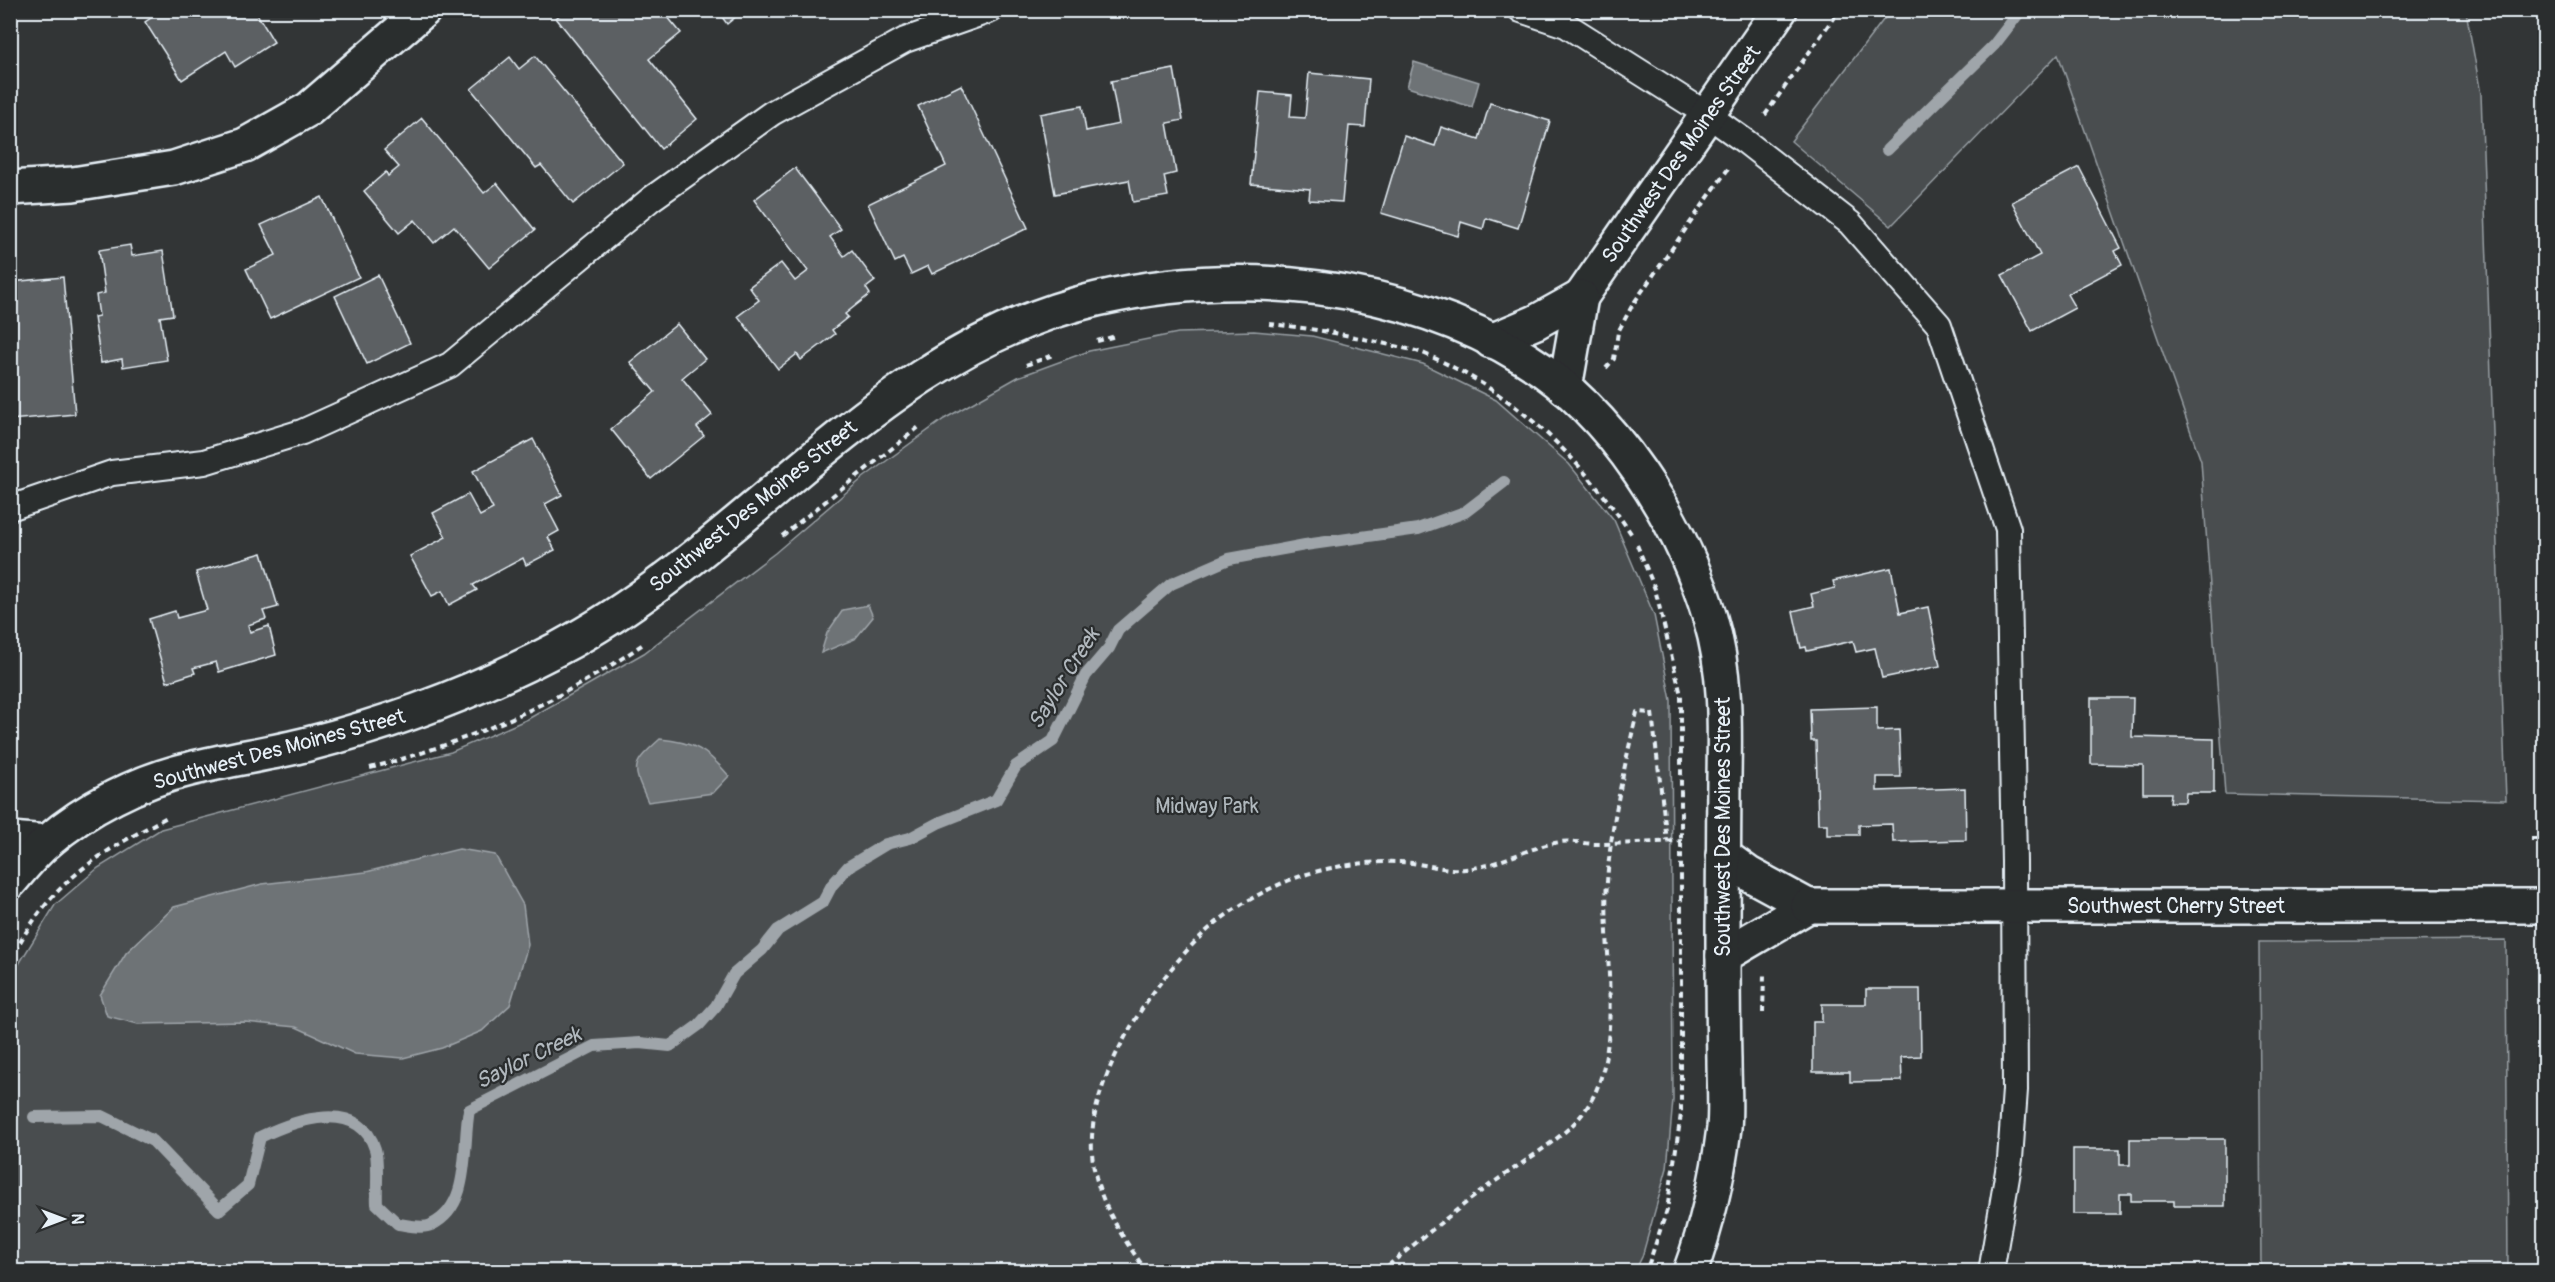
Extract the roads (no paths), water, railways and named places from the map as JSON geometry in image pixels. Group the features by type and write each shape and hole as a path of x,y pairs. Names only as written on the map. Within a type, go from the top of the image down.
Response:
{"street":[{"path":"10,188 74,184 174,168 244,145 309,109 424,10"},
{"name":"Southwest Des Moines Street","path":"1565,388 1581,297 1780,10"},
{"name":"Southwest Des Moines Street","path":"10,882 47,842 112,797 182,770 305,745 404,717 563,646 690,561 856,423 986,337 1097,298 1163,288 1219,284 1295,285 1406,304 1491,341 1527,360 1565,388 1633,460 1684,549 1712,621 1725,698 1722,855 1724,1123 1711,1203 1690,1272"},
{"name":"Southwest Des Moines Street","path":"1491,341 1536,322 1581,297"},
{"path":"10,838 47,842"},
{"name":"Southwest Cherry Street","path":"1722,855 1749,874 1808,906 2544,906"},
{"name":"Southwest Cherry Street","path":"1722,956 1808,906"}],"lane":[{"path":"10,508 112,473 204,462 302,432 450,365 651,199 772,113 905,40 991,10"},
{"path":"1521,10 1566,25 1708,115 1850,223 1939,325 2008,529 2014,862 2012,905 2015,1090 2010,1159 1991,1272"}],"waterway":[{"name":"Saylor Creek","path":"1887,150 1994,45 2021,10"},
{"name":"Saylor Creek","path":"34,1117 102,1116 153,1141 219,1210 248,1185 260,1137 308,1120 341,1118 355,1123 367,1133 375,1149 377,1204 398,1224 419,1227 431,1225 444,1216 459,1190 463,1174 469,1110 594,1046 640,1043 670,1046 699,1025 716,1006 734,974 762,950 778,930 823,902 832,885 848,867 886,844 910,838 938,823 996,800 1016,766 1053,741 1086,675 1109,648 1118,630 1171,584 1229,559 1305,545 1418,529 1465,512 1504,482"}],"park label":[{"name":"Midway Park","path":"1207,806"}]}
